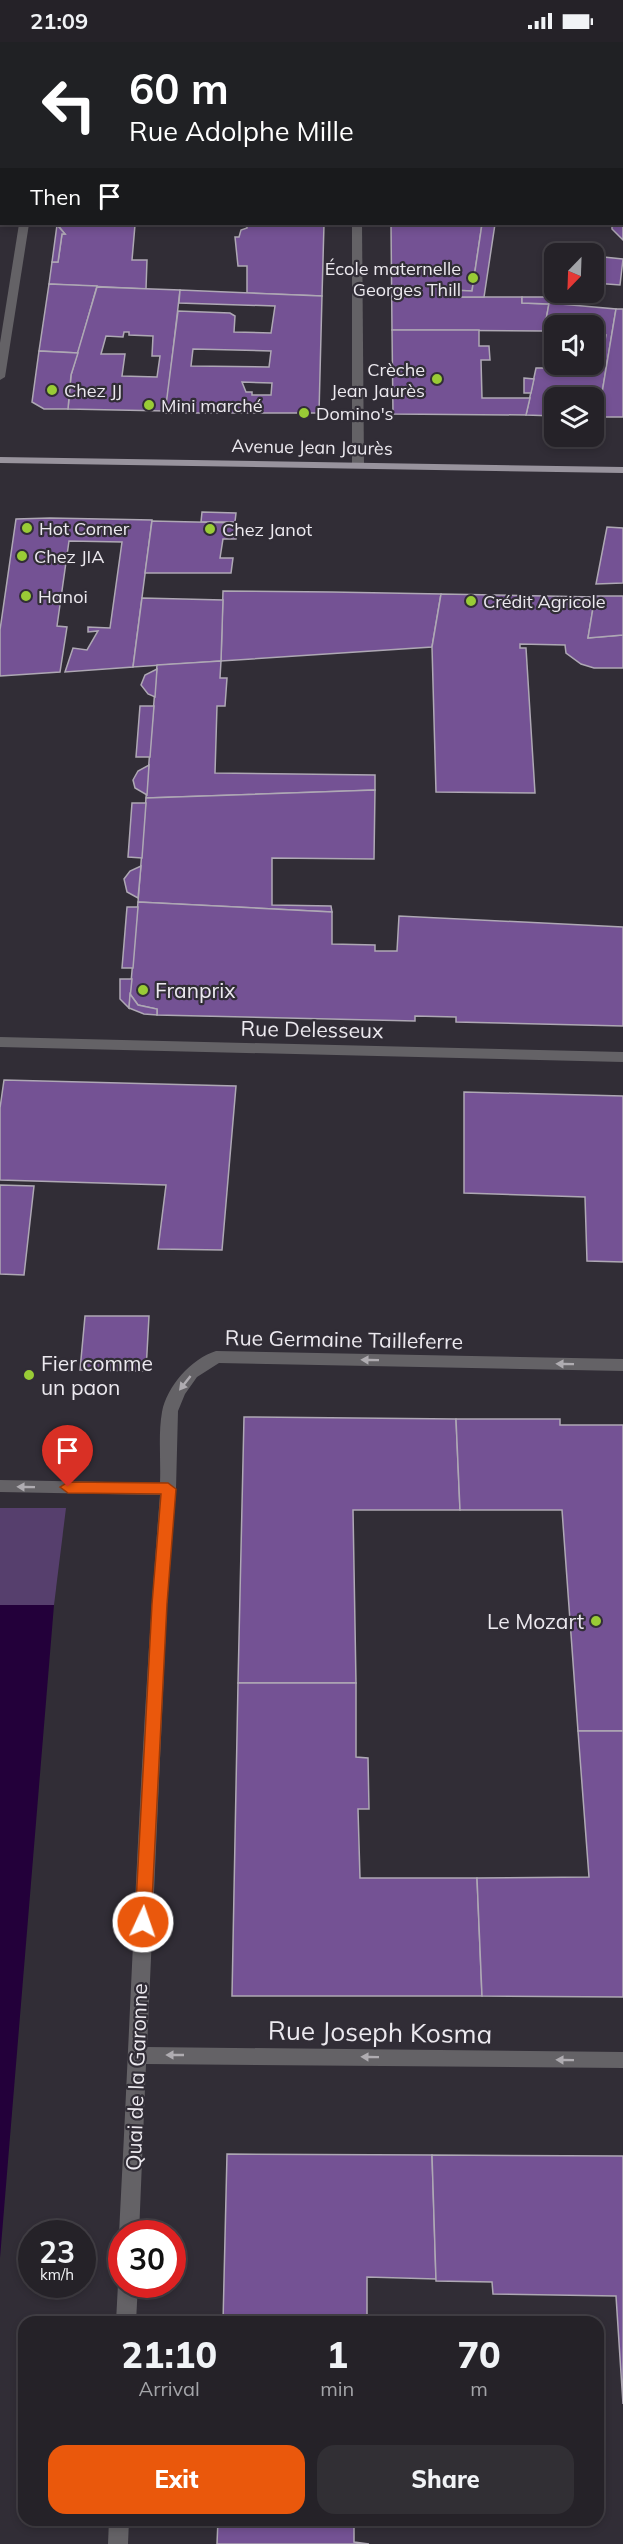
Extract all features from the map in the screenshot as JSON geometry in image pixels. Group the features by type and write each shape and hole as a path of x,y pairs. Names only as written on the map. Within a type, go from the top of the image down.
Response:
{"main road":[{"name":"Avenue Jean Jaurès","path":"0,460 623,470"}],"street":[{"path":"0,377 24,225"},
{"path":"357,225 358,465"},
{"name":"Rue Delesseux","path":"0,1042 623,1058"},
{"name":"Rue Germaine Tailleferre","path":"168,1489 170,1411 178,1391 192,1373 216,1357 623,1365"},
{"path":"0,1486 168,1489"},
{"name":"Quai de la Garonne","path":"130,2220 159,1604 168,1489"},
{"name":"Rue Joseph Kosma","path":"136,2055 623,2060"},
{"path":"126,2316 127,2298"},
{"path":"118,2544 119,2526"}],"shaded area":[{"path":"0,1508 66,1508 54,1605 0,1605"},
{"path":"0,1605 54,1605 0,2258"}],"building":[{"path":"57,225 65,234 62,234 58,262 52,262"},
{"path":"58,225 135,225 132,260 147,260 146,289 49,284 52,262 58,262 62,234 65,234"},
{"path":"247,225 324,225 322,296 247,293 247,266 238,266 235,237 239,237 241,230 247,228"},
{"name":"École maternelle Georges Thill","path":"391,225 482,225 472,291 451,290 450,297 522,297 522,303 549,304 547,315 544,315 544,331 392,330"},
{"path":"482,225 495,225 484,297 450,297 451,290 472,291"},
{"path":"612,225 623,225 623,240 612,229"},
{"path":"604,257 623,259 620,285 604,284"},
{"path":"49,284 97,286 78,353 39,351"},
{"path":"97,287 180,290 166,411 68,409 71,375","holes":["124,332 129,332 129,335 153,336 152,356 160,356 157,377 122,376 125,354 101,354 106,336 123,337"]},
{"path":"180,290 322,296 319,413 165,413 178,311 230,313 235,316 234,332 271,333 275,306 179,303","holes":["193,349 271,351 269,367 191,366","242,382 272,383 271,395 252,395 252,392 246,392"]},
{"path":"522,297 544,297 544,303 549,303 549,304 522,303"},
{"path":"549,303 616,309 603,387 544,387 544,416 526,415 536,368 544,368 544,375 604,375 606,335 604,335 604,315 547,315"},
{"path":"616,309 623,309 623,417 604,417 603,387"},
{"name":"Crèche Jean Jaurès","path":"392,330 479,330 479,346 489,346 490,360 481,360 482,398 530,398 526,415 393,414"},
{"name":"Chez JJ","path":"39,351 78,353 71,375 68,409 44,409 32,402"},
{"path":"524,378 534,379 531,393 524,393"},
{"path":"202,512 236,513 235,522 201,522"},
{"path":"16,519 152,520 133,667 65,672 73,648 87,650 98,631 88,632 88,627 110,628 122,542 69,541 57,626 67,627 60,672 0,676 0,630"},
{"path":"152,521 238,523 236,539 223,539 220,558 233,558 231,573 145,573"},
{"path":"607,527 623,528 623,583 596,584"},
{"path":"223,591 441,594 432,647 221,661"},
{"path":"441,594 595,597 588,638 623,635 623,668 594,668 581,664 566,653 565,645 520,644 520,648 526,648 535,793 436,792 432,647"},
{"path":"595,596 623,596 623,635 588,638"},
{"path":"142,598 223,600 221,661 133,667"},
{"path":"221,661 220,678 227,678 225,706 217,706 215,773 375,775 375,790 146,798 157,665"},
{"path":"157,669 155,697 148,694 141,685 145,675"},
{"path":"140,706 154,706 150,757 136,757"},
{"path":"149,765 147,795 135,788 133,780 138,771"},
{"path":"375,790 374,859 272,858 272,905 331,906 332,912 138,902 146,798"},
{"path":"132,803 146,803 142,858 128,857"},
{"path":"141,866 138,898 127,892 124,879 130,871"},
{"path":"138,902 332,912 332,944 375,945 375,951 397,951 399,916 623,927 623,1026 456,1022 456,1017 415,1016 415,1021 157,1015 157,1009 138,1005 130,994"},
{"path":"127,907 138,907 133,968 122,968"},
{"path":"120,979 132,979 129,1008 120,999"},
{"path":"130,994 138,1005 157,1009 157,1015 144,1014 129,1008"},
{"path":"4,1080 236,1086 222,1250 158,1249 166,1185 0,1180 0,1108"},
{"path":"464,1092 623,1096 623,1262 587,1261 585,1197 464,1193"},
{"path":"0,1185 34,1186 24,1275 0,1274"},
{"path":"85,1316 149,1316 146,1371 80,1370"},
{"path":"244,1417 456,1419 460,1510 353,1510 356,1683 238,1683"},
{"name":"Le Mozart","path":"456,1419 560,1419 560,1425 623,1425 623,1731 578,1731 562,1510 460,1510"},
{"path":"238,1683 356,1683 356,1757 368,1758 369,1809 358,1809 360,1878 477,1878 482,1996 232,1996"},
{"path":"578,1731 623,1731 623,1997 482,1996 477,1878 589,1877"},
{"path":"227,2154 432,2155 436,2279 367,2277 367,2316 223,2316"},
{"path":"432,2155 623,2156 623,2404 616,2296 493,2294 492,2282 436,2281"},
{"path":"218,2526 354,2526 354,2542 369,2544 217,2544"}],"place":[{"name":"École maternelle Georges Thill","path":"473,278"},
{"name":"Crèche Jean Jaurès","path":"437,379"},
{"name":"Chez JJ","path":"52,390"},
{"name":"Mini marché","path":"149,405"},
{"name":"Domino's","path":"304,413"},
{"name":"Hot Corner","path":"27,528"},
{"name":"Chez Janot","path":"210,529"},
{"name":"Chez JIA","path":"22,556"},
{"name":"Hanoi","path":"26,596"},
{"name":"Crédit Agricole","path":"471,601"},
{"name":"Franprix","path":"143,990"},
{"name":"Fier comme un paon","path":"29,1375"},
{"name":"Le Mozart","path":"596,1621"}],"route":[{"path":"68,1487 168,1489 159,1604 143,1922"}]}
